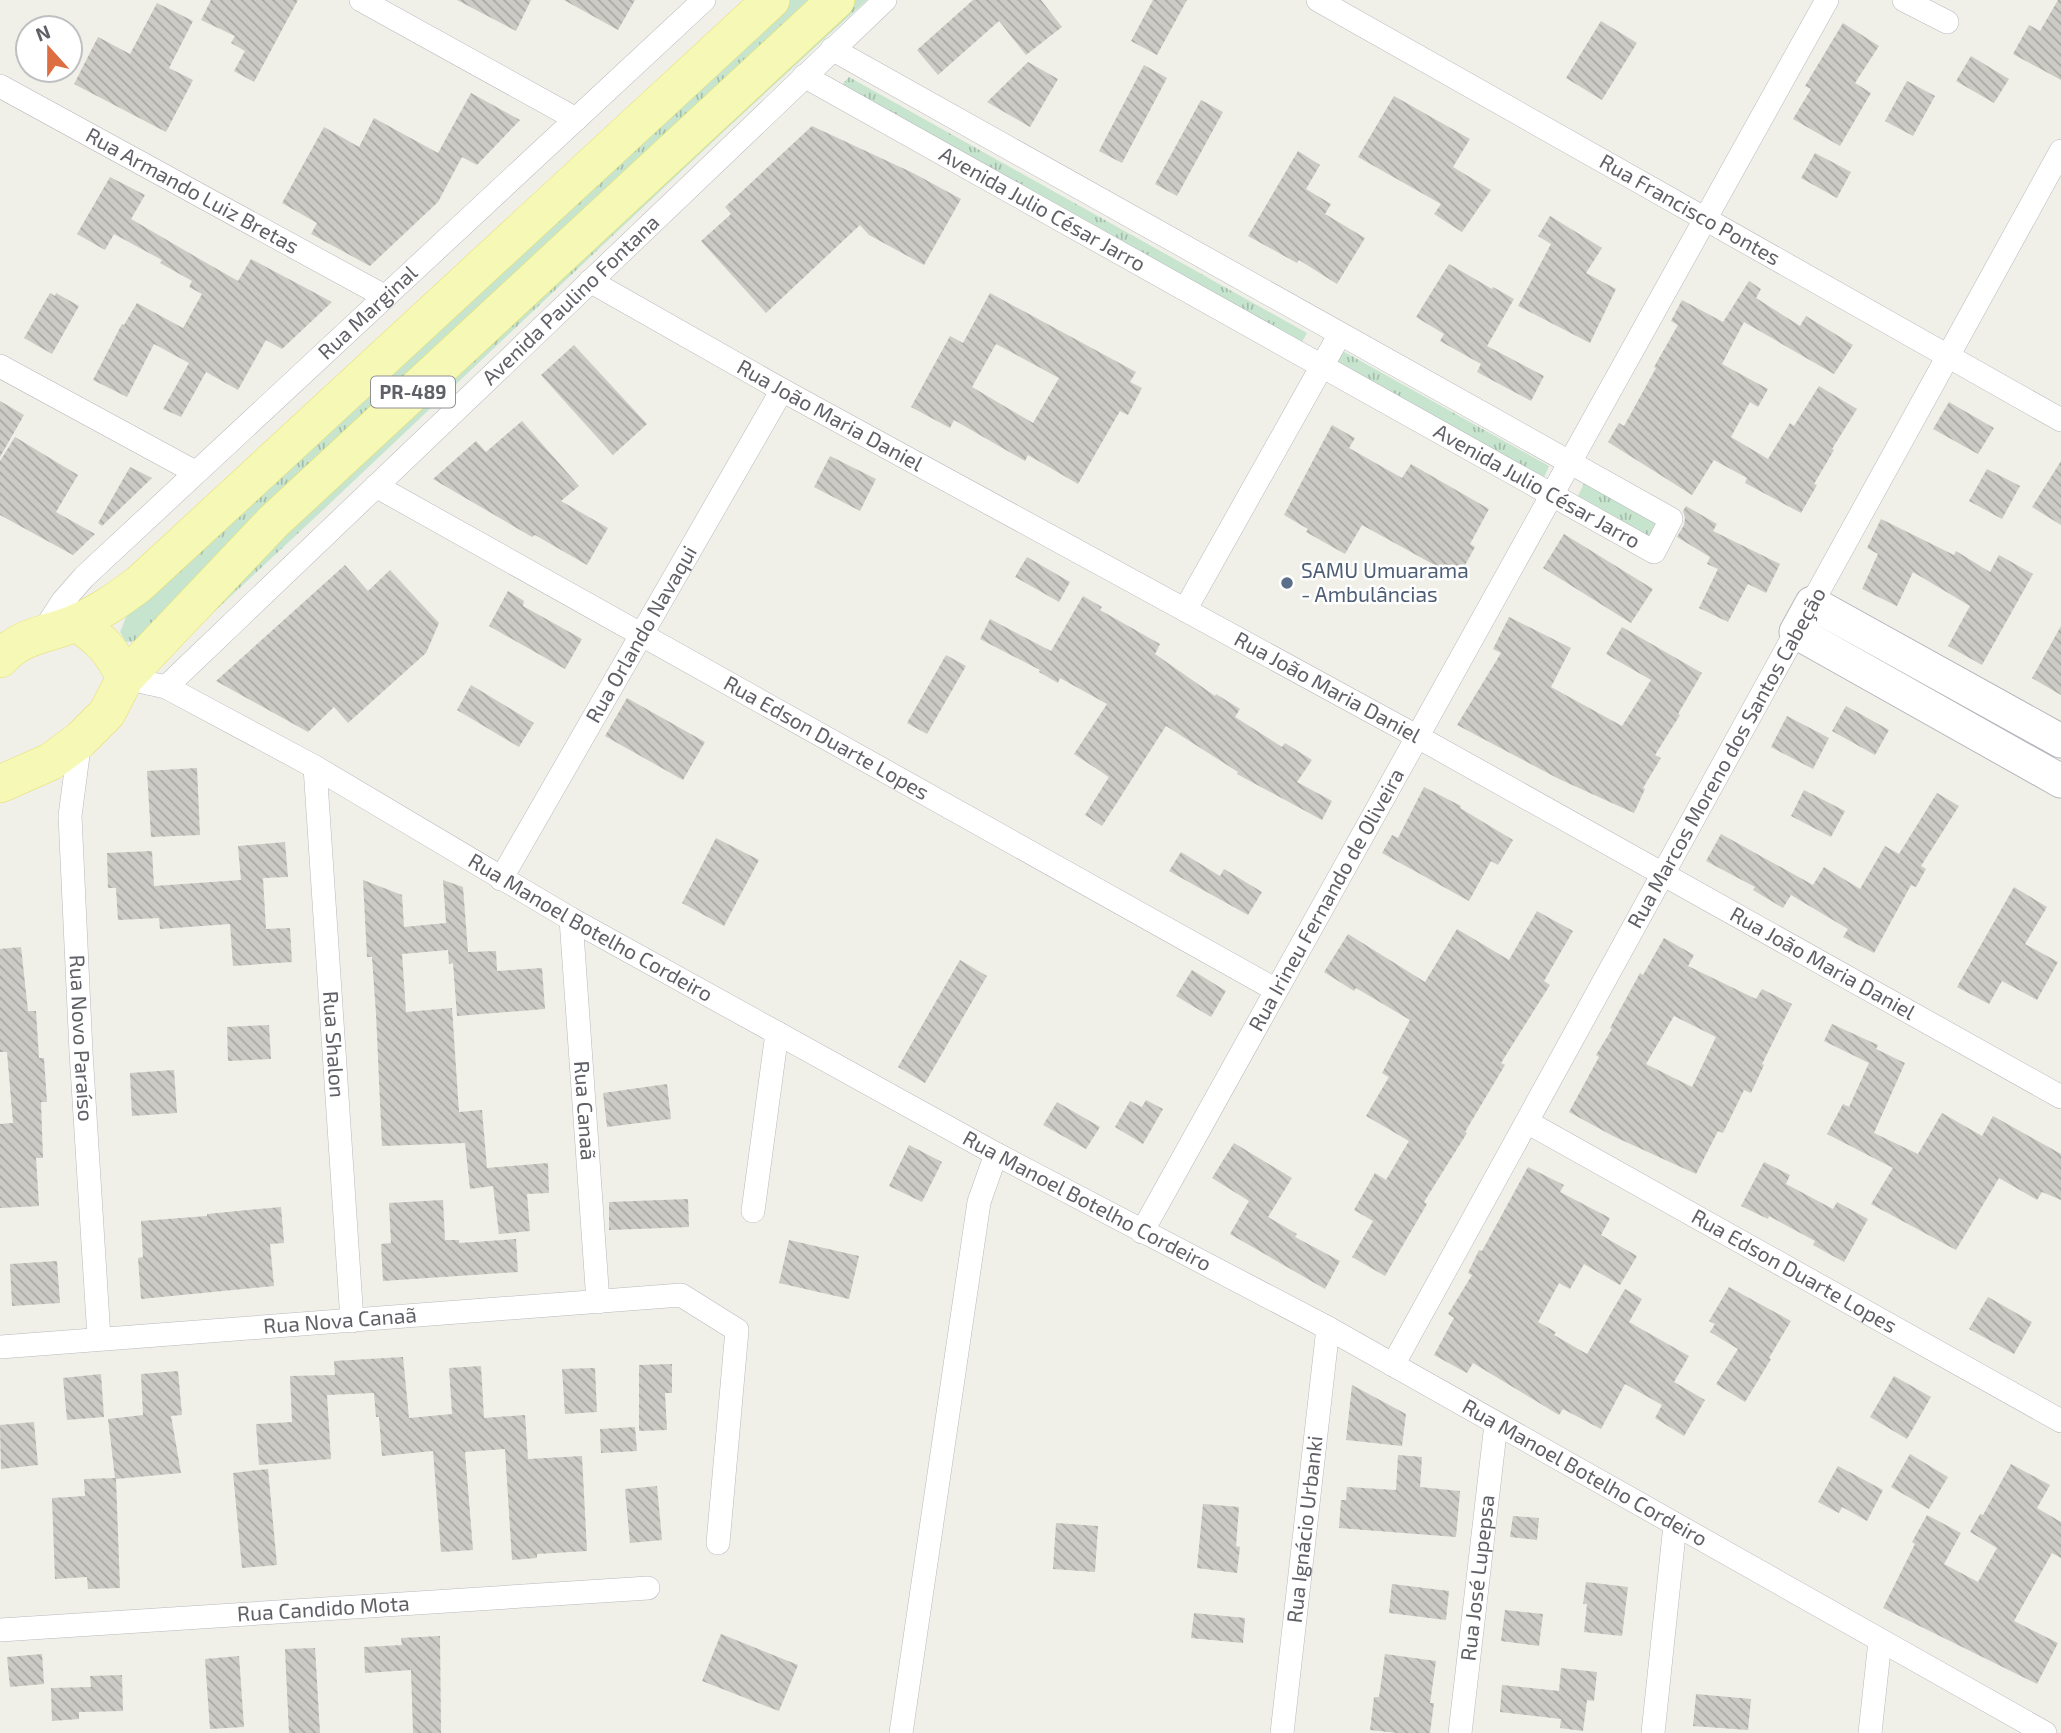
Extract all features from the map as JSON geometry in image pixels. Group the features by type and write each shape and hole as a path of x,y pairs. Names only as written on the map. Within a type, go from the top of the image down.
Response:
{"main road":[{"name":"PR-489","path":"3,651 41,633 77,623 112,604 139,584 771,0"},
{"name":"PR-489","path":"7,774 50,762 80,740 107,713 125,678 273,522 836,0"},
{"path":"77,623 100,639 114,655 125,678"}],"street":[{"path":"361,0 576,119"},
{"name":"Rua Marginal","path":"41,633 84,577 704,0"},
{"name":"Avenida Paulino Fontana","path":"166,687 886,0"},
{"name":"Rua Francisco Pontes","path":"1318,0 2061,421"},
{"path":"1551,496 1827,0"},
{"path":"1904,0 1947,22"},
{"name":"Avenida Julio César Jarro","path":"804,76 1654,552 1671,519 832,50"},
{"name":"Rua Armando Luiz Bretas","path":"0,86 384,296"},
{"name":"Rua Marcos Moreno dos Santos Cabeção","path":"1393,1365 2061,151"},
{"name":"Rua João Maria Daniel","path":"590,281 782,390 1418,737 2061,1097"},
{"path":"1185,610 1340,334"},
{"path":"0,366 195,472"},
{"name":"Rua Orlando Navaqui","path":"501,879 782,390"},
{"name":"Rua Edson Duarte Lopes","path":"376,486 1276,990"},
{"name":"Rua Irineu Fernando de Oliveira","path":"1142,1232 1551,496"},
{"path":"1812,603 2061,741"},
{"path":"1796,632 2061,780"},
{"name":"Rua Manoel Botelho Cordeiro","path":"125,678 166,687 315,767 571,919 996,1154 1328,1328 2045,1733"},
{"name":"Rua Novo Paraíso","path":"80,740 70,816 99,1338"},
{"name":"Rua Shalon","path":"315,767 352,1321"},
{"name":"Rua Canaã","path":"571,919 598,1302"},
{"path":"753,1211 776,1033"},
{"name":"Rua Edson Duarte Lopes","path":"1527,1122 2061,1421"},
{"path":"901,1733 979,1202 996,1154"},
{"name":"Rua Nova Canaã","path":"0,1347 681,1295 737,1330 718,1544"},
{"name":"Rua Ignácio Urbanki","path":"1282,1733 1328,1328"},
{"name":"Rua José Lupepsa","path":"1460,1733 1496,1424"},
{"path":"1653,1733 1675,1525"},
{"name":"Rua Candido Mota","path":"0,1630 648,1588"},
{"path":"1870,1733 1880,1640"}],"green space":[{"path":"784,0 810,0 138,641 126,642 120,632 126,617 144,598"},
{"path":"842,0 867,0 168,654 272,535"},
{"path":"849,77 1307,333 1301,344 840,87"},
{"path":"1341,350 1549,466 1543,480 1334,362"},
{"path":"1584,483 1656,523 1649,536 1578,496"}],"building":[{"path":"211,0 298,0 254,82 234,71 245,51 231,43 235,36 201,20"},
{"path":"457,0 531,0 516,31"},
{"path":"564,0 635,0 618,30"},
{"path":"973,0 1041,0 1062,27 1026,55 999,21 938,75 917,50"},
{"path":"1153,0 1187,0 1157,55 1131,41"},
{"path":"2058,0 2061,0 2061,80 2013,54 2029,25 2040,31"},
{"path":"157,3 193,21 169,68 193,80 166,132 74,84 84,84 84,64 98,37 130,54"},
{"path":"1601,21 1637,43 1602,100 1566,78"},
{"path":"1843,23 1879,46 1855,83 1871,93 1840,146 1793,119 1811,89 1805,86"},
{"path":"1971,56 2009,79 1994,103 1956,81"},
{"path":"1028,62 1058,79 1030,127 987,102"},
{"path":"1144,65 1167,78 1122,163 1099,151"},
{"path":"1907,81 1935,96 1913,136 1885,121"},
{"path":"471,93 520,120 477,165 462,157 438,202 370,266 311,234 317,223 282,203 324,127 359,147 374,118 438,153"},
{"path":"1394,96 1470,139 1453,167 1491,190 1462,232 1434,214 1441,204 1358,157"},
{"path":"1201,100 1223,112 1177,196 1155,184"},
{"path":"812,126 913,173 961,199 924,265 869,235 860,225 766,313 701,241 731,214 725,207"},
{"path":"1298,151 1320,165 1306,189 1331,204 1325,214 1365,238 1337,284 1299,260 1297,263 1248,236"},
{"path":"1815,153 1851,172 1837,198 1801,178"},
{"path":"110,177 145,195 131,219 238,281 251,259 332,302 282,349 266,340 238,390 206,372 181,417 163,409 189,363 154,344 127,397 93,380 122,324 124,325 137,303 183,328 202,294 189,287 192,281 160,263 162,260 114,234 105,250 77,234"},
{"path":"1550,216 1602,248 1586,273 1616,289 1590,343 1518,306 1551,244 1538,236"},
{"path":"1449,264 1514,299 1487,346 1544,376 1531,401 1477,372 1481,364 1440,341 1444,334 1416,317"},
{"path":"1749,281 1761,289 1756,298 1800,326 1806,316 1853,345 1834,374 1744,322 1722,364 1768,389 1758,407 1750,402 1731,437 1768,459 1790,423 1794,426 1819,386 1857,409 1832,449 1834,450 1801,513 1745,483 1747,478 1714,460 1692,495 1608,442 1619,423 1624,426 1656,368 1654,367 1678,325 1671,321 1682,300 1723,322"},
{"path":"50,293 55,296 56,293 79,306 52,354 24,338"},
{"path":"990,293 1136,372 1130,382 1142,388 1128,415 1120,411 1078,484 1028,455 1025,461 954,420 950,428 911,407 950,336 963,343","holes":["996,344 1059,378 1033,423 972,387"]},
{"path":"574,345 647,424 613,455 541,375"},
{"path":"0,401 24,415 0,457"},
{"path":"1949,402 1994,428 1978,454 1933,429"},
{"path":"522,421 579,486 561,501 608,528 587,565 535,535 532,537 433,479 476,441 486,452"},
{"path":"1332,425 1355,438 1349,448 1402,478 1411,464 1489,509 1470,544 1475,547 1458,578 1362,525 1345,554 1306,532 1308,529 1284,515"},
{"path":"15,437 78,475 56,512 95,534 73,555 0,515 0,461"},
{"path":"830,456 876,479 860,511 814,487"},
{"path":"2061,461 2061,525 2032,507"},
{"path":"130,467 152,478 102,526 98,523"},
{"path":"1987,469 2020,486 2002,519 1969,501"},
{"path":"1686,506 1717,524 1713,531 1780,564 1766,593 1748,584 1728,622 1699,608 1718,569 1707,564 1710,557 1677,537 1684,525 1683,511"},
{"path":"1881,519 1954,555 1956,551 1990,572 1999,555 2033,574 1982,665 1948,646 1970,606 1913,572 1897,606 1862,589 1878,554 1867,548"},
{"path":"1564,534 1653,589 1631,623 1543,568"},
{"path":"1027,557 1070,582 1059,602 1015,577"},
{"path":"345,565 368,591 390,570 439,623 426,653 348,723 334,707 308,732 216,681"},
{"path":"508,591 524,601 523,606 582,639 565,669 489,626"},
{"path":"1083,596 1102,607 1100,610 1160,644 1155,654 1215,696 1216,694 1240,709 1235,717 1282,747 1285,743 1312,760 1297,782 1332,801 1322,820 1237,774 1238,772 1166,726 1102,826 1085,815 1109,777 1074,754 1107,704 1060,678 1058,683 1039,672 1040,670 980,639 990,619 1051,651"},
{"path":"1509,617 1571,648 1551,687 1622,726 1651,680 1606,654 1622,627 1702,673 1655,755 1661,758 1643,788 1645,789 1634,813 1559,779 1457,725 1501,653 1493,649"},
{"path":"2061,626 2061,695 2032,678"},
{"path":"946,655 966,666 927,734 907,723"},
{"path":"471,685 534,723 519,747 457,710"},
{"path":"627,698 705,742 683,780 605,736"},
{"path":"1846,706 1889,730 1875,755 1832,731"},
{"path":"1787,716 1829,738 1813,769 1771,747"},
{"path":"197,768 200,835 151,837 147,771"},
{"path":"1424,787 1461,806 1460,808 1513,840 1498,865 1491,861 1469,901 1382,853 1392,835 1398,838"},
{"path":"1804,790 1845,811 1831,837 1791,816"},
{"path":"1937,793 1959,806 1921,866 1926,869 1916,887 1911,885 1874,953 1843,937 1848,929 1791,895 1783,908 1753,890 1755,887 1706,861 1721,834 1813,885 1824,867 1860,889 1885,846 1899,854"},
{"path":"716,838 759,860 724,926 682,903"},
{"path":"285,842 288,877 263,878 266,929 290,928 292,962 233,966 230,924 160,929 159,918 118,920 116,888 108,888 107,853 152,851 154,886 241,880 238,846"},
{"path":"1181,852 1220,876 1224,869 1262,892 1248,915 1169,871"},
{"path":"363,880 402,895 404,927 446,923 443,880 463,887 468,952 496,951 497,971 542,968 545,1009 457,1016 453,963 449,964 448,950 402,954 406,1012 452,1008 459,1112 482,1110 487,1168 548,1163 549,1193 527,1194 530,1231 499,1234 493,1186 470,1189 465,1143 382,1146 372,957 367,957"},
{"path":"2014,887 2047,907 2025,944 2058,962 2037,1000 2002,981 1989,1004 1957,987"},
{"path":"1537,911 1573,931 1544,981 1550,985 1501,1063 1505,1065 1424,1202 1427,1204 1385,1276 1352,1257 1373,1221 1354,1210 1375,1173 1386,1180 1409,1141 1366,1116 1389,1077 1382,1073 1410,1020 1324,972 1348,934 1425,982 1457,929 1509,960"},
{"path":"1664,938 1694,955 1688,966 1756,999 1762,989 1792,1004 1762,1064 1764,1065 1751,1093 1744,1090 1723,1133 1718,1131 1696,1174 1613,1136 1569,1112 1599,1057 1596,1055 1612,1029 1610,1028 1640,973 1643,975","holes":["1674,1016 1716,1037 1692,1087 1646,1064"]},
{"path":"21,947 28,1011 36,1011 39,1058 44,1058 47,1102 41,1102 43,1158 36,1158 39,1206 0,1208 0,1124 13,1123 7,1052 0,1052 0,949"},
{"path":"960,960 987,976 925,1083 898,1067"},
{"path":"1192,970 1226,991 1211,1017 1176,996"},
{"path":"1832,1024 1878,1045 1876,1049 1905,1063 1874,1133 1918,1154 1942,1113 1982,1136 1993,1116 2061,1154 2061,1200 2042,1192 2037,1200 1999,1178 1956,1250 1871,1204 1893,1168 1827,1134 1843,1104 1849,1107 1869,1063 1824,1041"},
{"path":"269,1025 271,1059 228,1061 227,1027"},
{"path":"174,1070 177,1113 132,1116 130,1073"},
{"path":"667,1084 671,1119 607,1127 603,1093"},
{"path":"1146,1100 1163,1109 1143,1144 1115,1127 1130,1101 1142,1107"},
{"path":"1057,1102 1100,1127 1086,1149 1043,1125"},
{"path":"1234,1143 1292,1178 1268,1217 1297,1234 1295,1237 1340,1261 1325,1289 1230,1234 1249,1201 1212,1178"},
{"path":"909,1145 942,1162 922,1202 889,1186"},
{"path":"1764,1162 1790,1175 1786,1184 1833,1209 1837,1202 1868,1219 1844,1262 1813,1245 1815,1241 1769,1216 1768,1219 1741,1206"},
{"path":"1528,1167 1564,1185 1560,1192 1610,1218 1601,1235 1637,1256 1620,1285 1584,1264 1570,1289 1559,1283 1538,1322 1556,1332 1554,1335 1587,1354 1625,1289 1642,1299 1629,1322 1689,1356 1674,1382 1705,1400 1684,1436 1655,1418 1662,1405 1625,1384 1601,1429 1563,1409 1559,1415 1473,1363 1467,1373 1434,1355 1454,1318 1448,1314 1472,1275 1468,1273 1479,1250 1482,1251"},
{"path":"688,1199 689,1227 609,1230 609,1202"},
{"path":"443,1200 445,1240 459,1240 459,1243 516,1239 518,1272 383,1281 381,1244 391,1243 389,1203"},
{"path":"281,1207 284,1243 270,1244 274,1286 141,1299 138,1258 143,1257 141,1221"},
{"path":"789,1240 859,1256 849,1299 779,1283"},
{"path":"57,1261 60,1303 12,1306 10,1264"},
{"path":"1729,1287 1791,1321 1745,1402 1716,1384 1738,1349 1710,1332 1715,1324 1709,1321"},
{"path":"1988,1297 2032,1322 2014,1354 1969,1329"},
{"path":"403,1357 409,1418 452,1414 449,1368 481,1366 484,1418 525,1415 528,1459 582,1456 587,1551 537,1554 537,1558 512,1560 505,1449 465,1452 473,1550 441,1552 433,1451 382,1456 374,1393 327,1395 331,1459 259,1465 256,1424 292,1422 290,1376 335,1375 334,1361"},
{"path":"672,1364 672,1393 665,1393 667,1430 639,1431 639,1365"},
{"path":"595,1368 597,1412 565,1414 562,1369"},
{"path":"178,1371 182,1415 171,1416 181,1473 116,1479 120,1588 88,1589 87,1577 55,1579 52,1498 85,1496 84,1479 115,1478 108,1419 143,1415 141,1374"},
{"path":"101,1374 104,1417 67,1420 63,1378"},
{"path":"1894,1376 1931,1397 1907,1439 1870,1417"},
{"path":"1352,1385 1406,1414 1402,1446 1346,1440"},
{"path":"34,1422 38,1465 1,1469 0,1425"},
{"path":"635,1427 637,1451 601,1453 600,1429"},
{"path":"1910,1454 1948,1477 1929,1509 1891,1487"},
{"path":"1398,1455 1422,1457 1420,1487 1460,1491 1456,1537 1339,1528 1341,1500 1346,1500 1347,1487 1396,1490"},
{"path":"2011,1464 2050,1485 2037,1508 2061,1522 2061,1558 2052,1553 2014,1621 2058,1643 2037,1684 1883,1608 1927,1515 1961,1533 1944,1564 1978,1582 1997,1548 1970,1532 1980,1514 1983,1515"},
{"path":"1838,1466 1883,1490 1867,1521 1842,1507 1839,1513 1818,1502"},
{"path":"268,1469 277,1565 242,1568 233,1473"},
{"path":"657,1486 662,1540 630,1543 625,1489"},
{"path":"1203,1504 1239,1507 1236,1546 1240,1547 1237,1573 1197,1568"},
{"path":"1513,1516 1539,1518 1537,1540 1510,1537"},
{"path":"1056,1523 1098,1526 1095,1572 1053,1569"},
{"path":"1586,1582 1628,1587 1622,1636 1584,1632 1587,1604 1583,1604"},
{"path":"1392,1584 1449,1591 1446,1620 1389,1613"},
{"path":"1505,1610 1543,1614 1539,1646 1501,1641"},
{"path":"1194,1613 1245,1618 1243,1643 1191,1638"},
{"path":"721,1634 798,1665 779,1711 702,1681"},
{"path":"440,1636 441,1733 413,1733 411,1670 365,1673 364,1647 402,1645 401,1638"},
{"path":"315,1648 320,1733 289,1733 285,1649"},
{"path":"42,1654 44,1684 10,1687 7,1657"},
{"path":"1385,1654 1436,1661 1430,1703 1434,1703 1430,1733 1370,1730 1374,1697 1379,1697"},
{"path":"239,1656 244,1727 210,1729 205,1659"},
{"path":"1561,1668 1597,1672 1594,1701 1587,1700 1583,1731 1560,1728 1561,1719 1500,1712 1502,1685 1559,1691"},
{"path":"122,1675 123,1711 79,1712 79,1719 52,1721 51,1688 91,1687 90,1676"},
{"path":"1696,1694 1751,1699 1748,1730 1693,1726"}],"place":[{"name":"SAMU Umuarama - Ambulâncias","path":"1287,583"}]}
